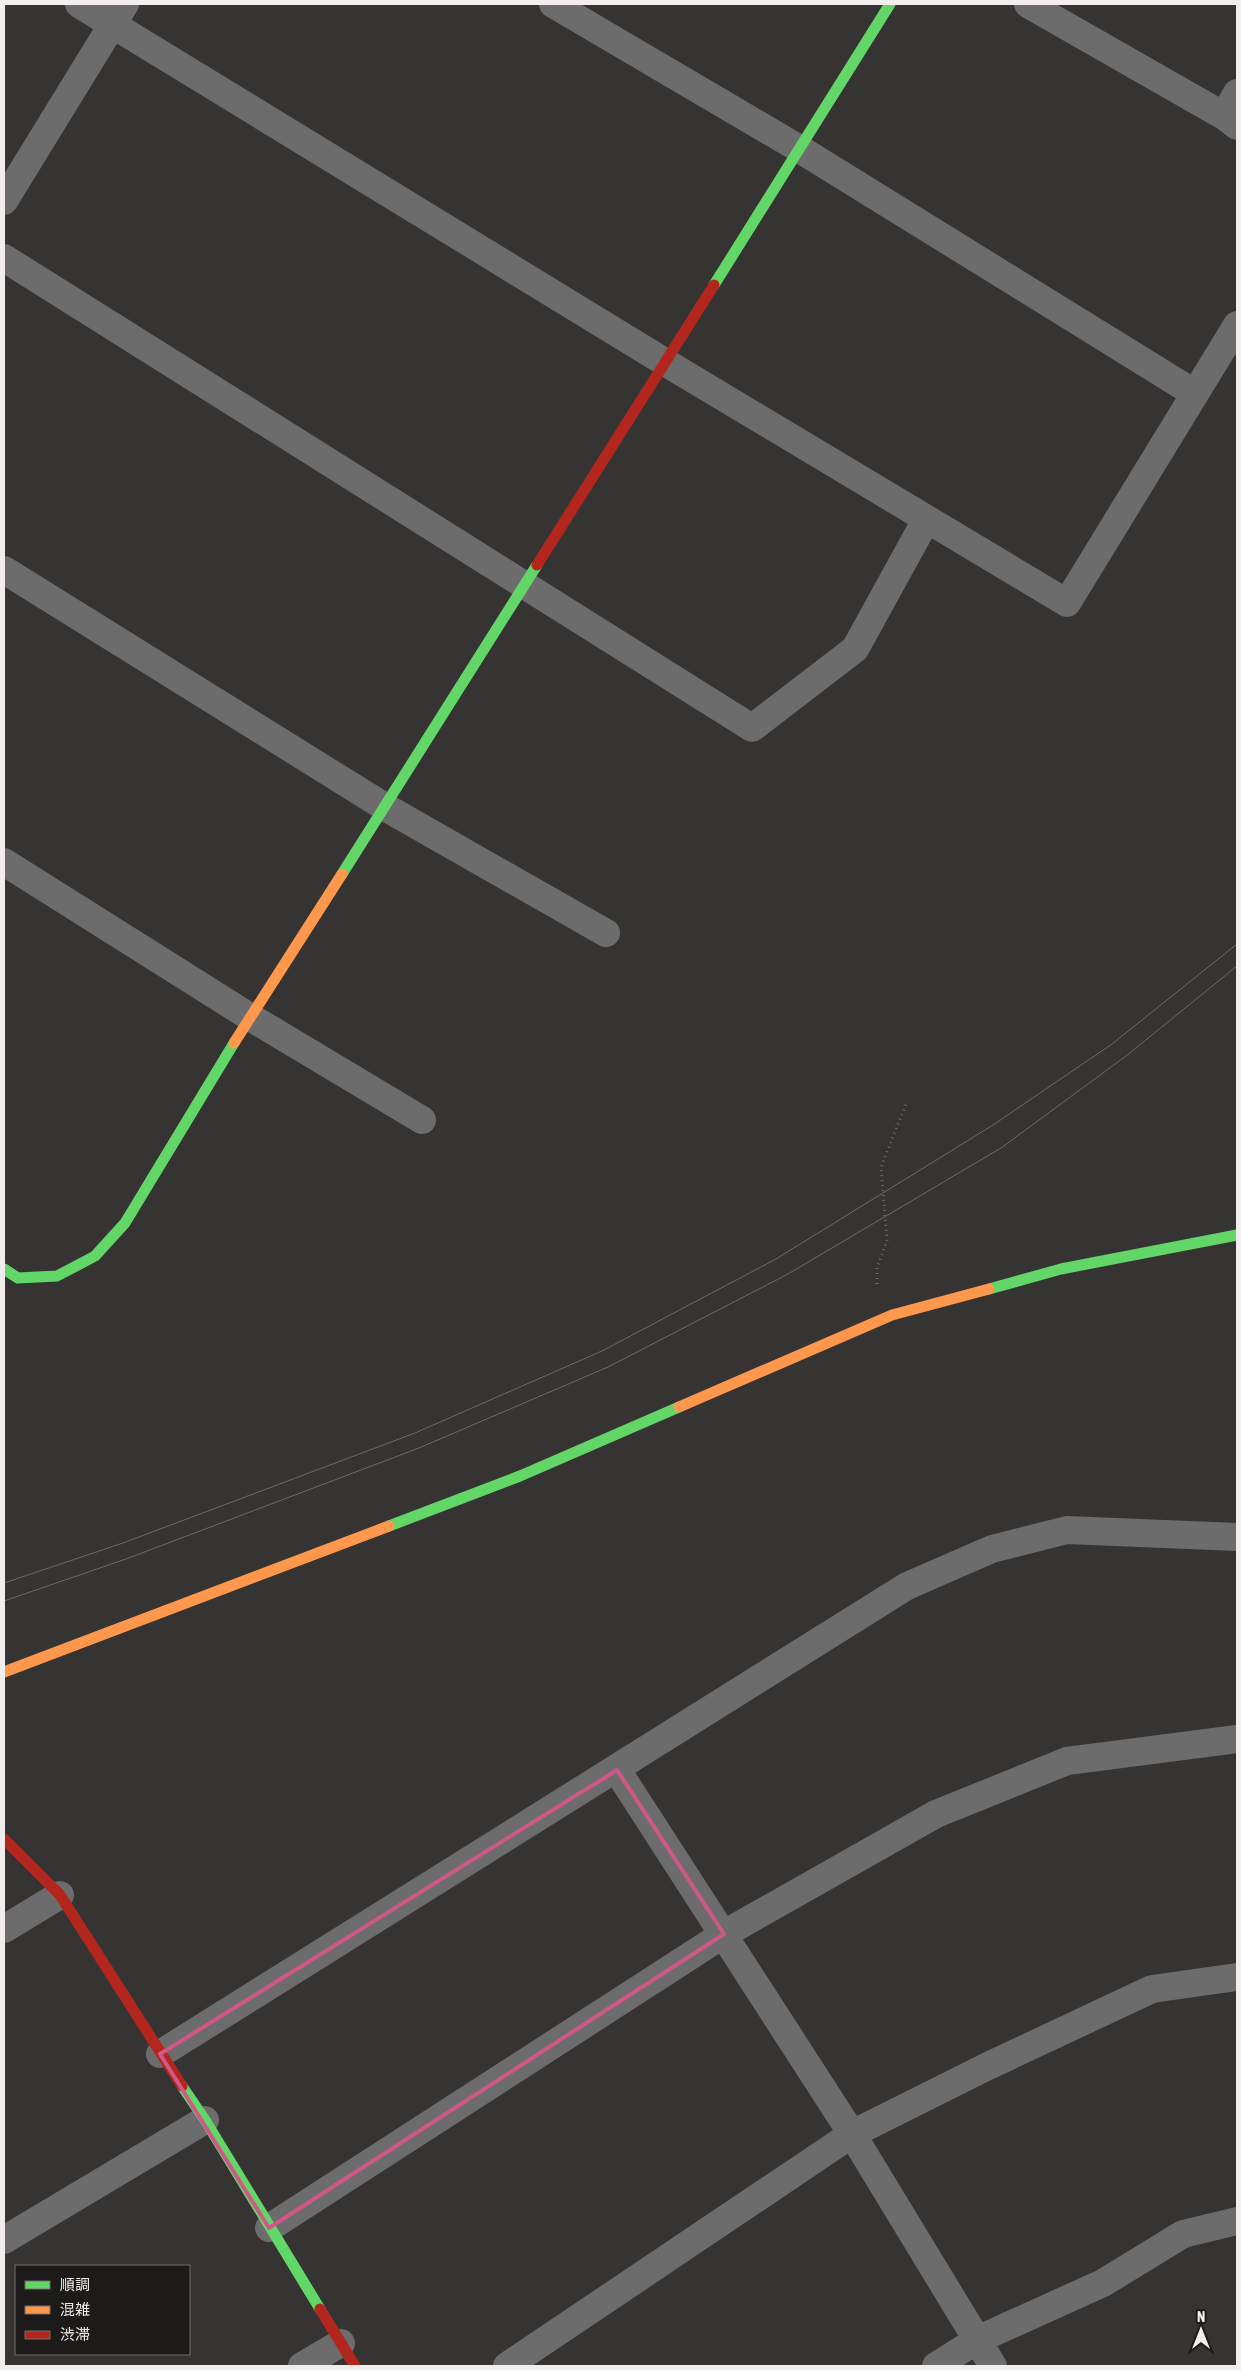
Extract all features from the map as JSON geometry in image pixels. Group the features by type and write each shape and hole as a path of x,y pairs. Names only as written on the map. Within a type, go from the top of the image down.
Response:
{"street":[{"path":"79,4 119,14 663,361 926,520 1067,602 1237,325"},
{"path":"553,4 798,148 1194,394"},
{"path":"4,1269 18,1278 58,1276 95,1256 125,1223 250,1017 890,4"},
{"path":"1028,4 1230,121 1237,93"},
{"path":"4,201 119,14"},
{"path":"4,258 752,728 855,649 926,520"},
{"path":"4,570 384,807 606,933"},
{"path":"4,862 250,1017 422,1120"},
{"path":"4,1672 520,1476 892,1315 1061,1269 1182,1244 1237,1235"},
{"path":"160,2054 617,1770 908,1586 992,1549 1067,1530 1237,1537"},
{"path":"269,2228 724,1934 936,1814 1067,1761 1237,1739"},
{"path":"617,1770 852,2134 993,2366"},
{"path":"4,1839 60,1895 204,2120 355,2366"},
{"path":"4,1929 60,1895"},
{"path":"507,2366 852,2134 988,2066 1152,1989 1237,1977"},
{"path":"4,2240 204,2120"},
{"path":"936,2366 977,2340 1103,2283 1183,2234 1237,2221"},
{"path":"302,2366 341,2343"}],"path":[{"path":"892,1315 877,1292 877,1267 887,1241 881,1167 906,1104"}],"highlighted area":[{"path":"617,1770 724,1934 269,2228 160,2054"}],"tram line":[{"path":"4,1583 123,1543 415,1433 602,1351 776,1259 993,1125 1112,1044 1237,944"},
{"path":"4,1601 126,1559 419,1448 608,1367 788,1274 1001,1148 1126,1056 1237,966"}],"traffic: fast":[{"path":"714,285 890,4"},
{"path":"342,874 537,565"},
{"path":"4,1269 18,1278 57,1276 95,1256 125,1223 234,1043"},
{"path":"989,1289 1061,1269 1237,1235"},
{"path":"389,1526 520,1476 679,1407"},
{"path":"182,2086 205,2120 320,2309"}],"traffic: slow":[{"path":"234,1043 342,874"},
{"path":"679,1407 892,1315 989,1289"},
{"path":"4,1672 389,1526"}],"traffic: jam":[{"path":"537,565 714,285"},
{"path":"4,1839 60,1895 182,2086"},
{"path":"320,2309 355,2366"}]}
